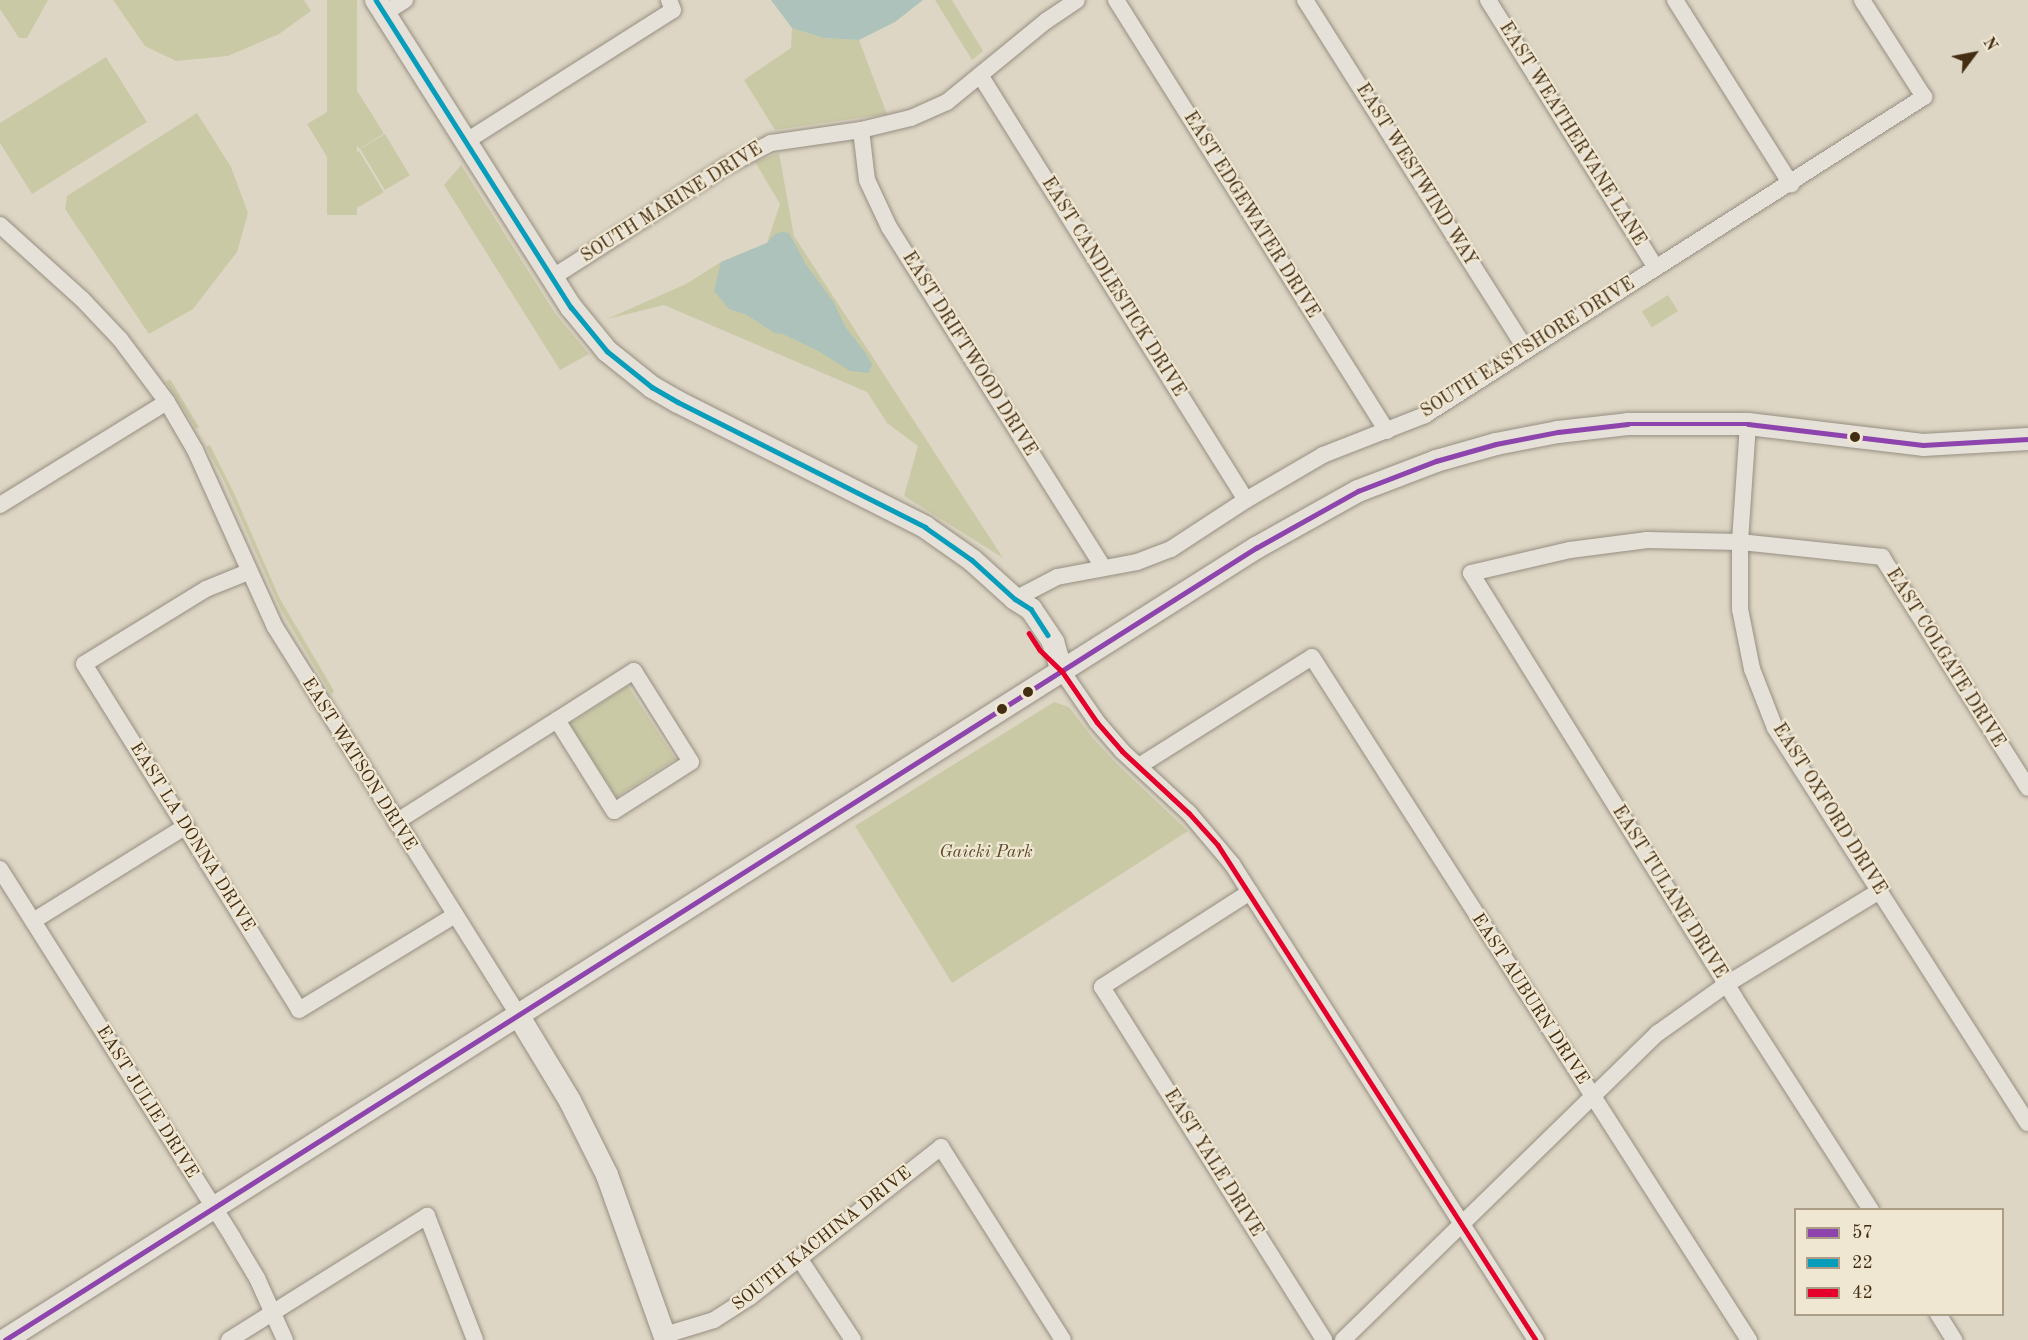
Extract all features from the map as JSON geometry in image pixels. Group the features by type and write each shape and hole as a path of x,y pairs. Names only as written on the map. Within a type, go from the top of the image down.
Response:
{"main road":[{"path":"380,7 587,330 607,351 652,387 925,527 972,560 1014,599 1031,609 1053,642 1062,671"},
{"path":"5,1340 1062,671 1305,519 1351,495 1409,470 1496,444 1593,427 1661,423 1748,424 1923,445 2028,439"},
{"name":"EAST WATSON DRIVE","path":"518,1015 570,1101 607,1175 665,1338"}],"street":[{"path":"380,7 405,0"},
{"name":"SOUTH MARINE DRIVE","path":"553,278 725,167 771,142 861,130 911,118 947,102 1046,21 1077,0"},
{"name":"EAST EDGEWATER DRIVE","path":"1116,0 1387,431"},
{"name":"EAST WESTWIND WAY","path":"1305,0 1526,349"},
{"name":"EAST WEATHERVANE LANE","path":"1488,0 1656,268"},
{"path":"1675,0 1791,184"},
{"name":"SOUTH EASTSHORE DRIVE","path":"1014,599 1057,577 1137,562 1170,549 1246,500 1323,455 1425,415 1924,98 1862,0"},
{"path":"465,142 671,5"},
{"name":"EAST CANDLESTICK DRIVE","path":"980,75 1246,500"},
{"name":"EAST DRIFTWOOD DRIVE","path":"861,130 867,180 889,227 1103,567"},
{"name":"EAST WATSON DRIVE","path":"0,226 82,298 120,339 167,402 195,450 248,572 284,643 518,1015"},
{"path":"0,505 167,402"},
{"name":"EAST OXFORD DRIVE","path":"1748,424 1740,542 1740,609 1752,669 1775,728 1881,890 2028,1123"},
{"name":"EAST TULANE DRIVE","path":"1740,542 1647,540 1570,550 1471,573 1727,984 1870,1208"},
{"name":"EAST COLGATE DRIVE","path":"1740,542 1882,557 2028,788"},
{"name":"EAST LA DONNA DRIVE","path":"248,572 206,589 84,664 299,1010 455,915"},
{"name":"EAST AUBURN DRIVE","path":"1139,766 1312,657 1749,1340"},
{"path":"396,822 634,671 691,762 614,811 557,720"},
{"path":"1062,671 1097,722 1218,845 1536,1340"},
{"path":"33,921 186,826"},
{"name":"EAST JULIE DRIVE","path":"0,869 257,1278 285,1340"},
{"path":"1343,1340 1658,1033 1727,984 1881,890"},
{"name":"EAST YALE DRIVE","path":"1250,892 1102,987 1324,1340"},
{"name":"SOUTH KACHINA DRIVE","path":"665,1338 714,1320 750,1297 941,1147 1062,1340"},
{"path":"229,1340 427,1216 475,1340"},
{"path":"799,1258 853,1340"},
{"path":"1939,1316 1954,1340"}],"green space":[{"path":"0,0 48,0 27,38 19,38 0,9"},
{"path":"113,0 304,0 311,11 279,34 228,56 176,61 145,46"},
{"path":"327,0 357,0 357,215 327,215"},
{"path":"935,0 952,0 983,51 972,60"},
{"path":"792,28 823,38 859,40 887,114 775,130 744,80 791,48"},
{"path":"106,57 147,122 32,194 0,143 0,123"},
{"path":"358,92 384,134 359,149 333,107"},
{"path":"332,109 357,150 332,165 307,124"},
{"path":"197,113 231,167 248,213 237,252 193,309 149,334 65,209 67,196"},
{"path":"385,134 410,175 385,190 360,149"},
{"path":"359,151 384,192 358,208 333,166"},
{"path":"779,153 794,236 1003,558 904,496 918,446 887,423 867,392 664,305 607,319 686,284 721,262 767,243 780,204 755,162"},
{"path":"461,165 555,313 589,354 560,370 444,185"},
{"path":"1668,295 1678,311 1652,328 1642,311"},
{"path":"170,379 199,427 196,429 166,382"},
{"path":"210,445 234,493 279,597 334,691 331,694 281,610 225,483 206,447"},
{"path":"628,686 675,759 617,797 569,724"},
{"name":"Gaicki Park","path":"1054,702 1069,707 1117,764 1188,831 952,983 855,826"}],"shaded area":[{"path":"771,0 923,0 895,22 859,40 823,38 792,28"},
{"path":"789,233 807,266 833,301 846,328 865,352 872,364 869,373 850,371 820,352 783,334 774,333 747,315 729,309 714,291 721,262 767,243 775,234"}],"transit line":[{"name":"22","path":"376,0 571,307 607,351 652,387 678,402 925,527 972,560 1015,599 1031,609 1048,635"},
{"name":"57","path":"5,1340 1256,548 1358,491 1436,461 1496,444 1558,432 1628,424 1748,424 1923,445 2028,439"},
{"name":"42","path":"1029,633 1040,650 1062,671 1097,722 1122,751 1189,813 1218,845 1536,1340"}]}
